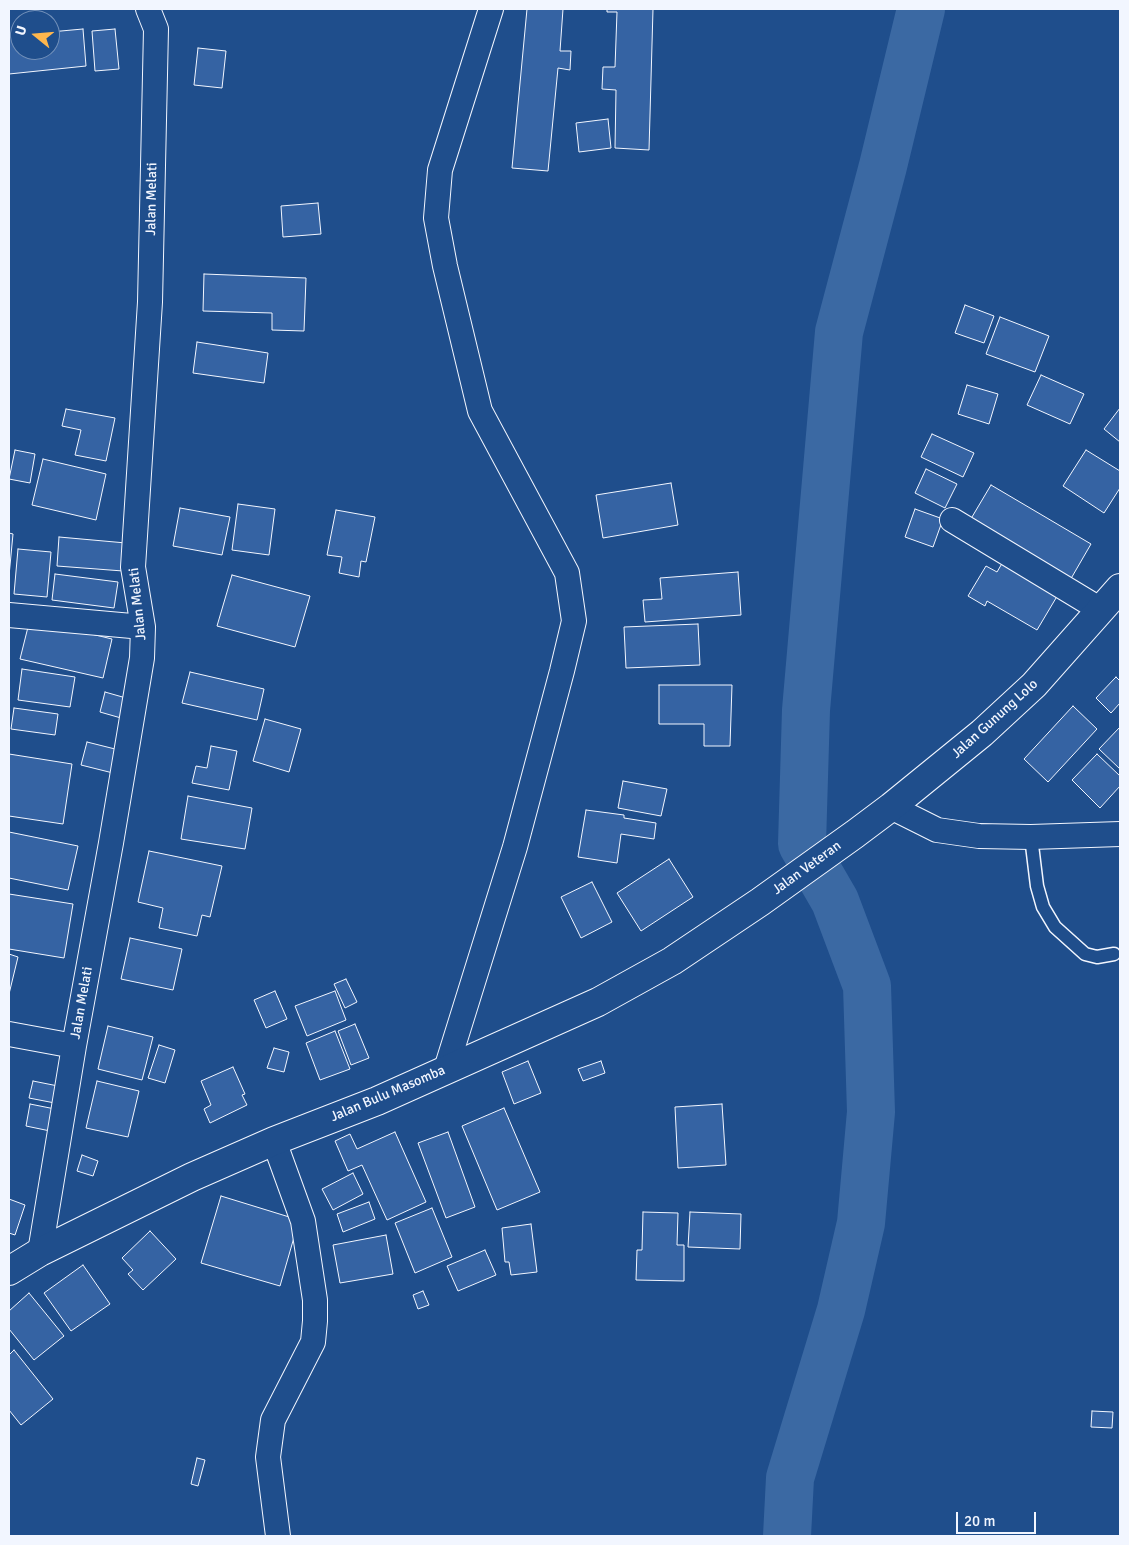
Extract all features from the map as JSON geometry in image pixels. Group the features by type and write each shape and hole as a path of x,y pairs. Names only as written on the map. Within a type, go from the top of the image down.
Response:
{"street":[{"name":"Jalan Melati","path":"40,1252 142,658 143,627 133,567 150,302 156,29 148,9"},
{"path":"446,1070 516,846 574,621 567,573 480,411 445,266 436,218 440,170 491,9"},
{"path":"952,520 1101,610"},
{"name":"Jalan Gunung Lolo","path":"855,834 982,733 1034,685 1120,588"},
{"path":"9,615 143,627"},
{"path":"891,807 937,830 979,836 1031,837 1120,834"},
{"name":"Jalan Veteran","path":"760,902 855,834"},
{"name":"Jalan Bulu Masomba","path":"9,1271 40,1252 192,1177 274,1141 377,1101 598,1002 672,960 760,902"},
{"path":"9,1034 74,1046"},
{"path":"274,1141 303,1221 315,1300 313,1342 273,1420 268,1456 278,1536"}],"lane":[{"path":"1031,837 1037,886 1043,907 1055,927 1085,954 1097,957 1114,954"}],"building":[{"path":"527,9 563,9 560,51 571,51 570,70 558,68 548,171 512,168"},
{"path":"607,9 653,9 649,150 615,148 616,90 602,89 603,67 615,67 617,12 607,12"},
{"path":"83,29 86,66 9,74 9,37 10,60 60,60 60,31"},
{"path":"115,29 119,69 95,71 92,31"},
{"path":"198,48 226,51 222,88 194,85"},
{"path":"608,119 611,148 579,152 576,123"},
{"path":"318,203 321,234 283,237 281,206"},
{"path":"204,274 306,278 304,331 272,330 272,313 203,311"},
{"path":"965,305 994,316 984,343 955,333"},
{"path":"1000,317 1049,336 1035,372 986,354"},
{"path":"197,342 268,353 264,383 193,373"},
{"path":"1041,375 1084,394 1070,424 1027,405"},
{"path":"967,385 998,394 989,424 958,414"},
{"path":"1120,408 1120,442 1104,429"},
{"path":"66,409 115,418 106,461 75,455 81,430 62,426"},
{"path":"932,434 974,453 963,477 921,457"},
{"path":"15,450 35,454 30,483 9,479"},
{"path":"1086,450 1120,471 1120,488 1104,513 1063,486"},
{"path":"43,459 106,474 96,520 32,505"},
{"path":"926,469 957,484 945,508 915,493"},
{"path":"671,483 678,525 603,538 596,495"},
{"path":"991,485 1091,544 1069,582 969,522"},
{"path":"238,504 275,509 269,555 232,550"},
{"path":"180,508 230,517 222,555 173,546"},
{"path":"915,509 943,519 933,547 905,537"},
{"path":"336,510 375,517 366,562 361,561 359,577 339,573 342,557 327,555"},
{"path":"9,533 13,534 9,576"},
{"path":"59,537 126,543 123,571 57,566"},
{"path":"18,549 51,552 47,597 14,594"},
{"path":"1004,560 1059,593 1037,630 987,601 985,606 968,596 986,566 997,572"},
{"path":"738,572 741,615 645,622 643,600 662,599 660,578"},
{"path":"55,574 118,582 114,608 52,600"},
{"path":"232,575 310,596 295,647 217,626"},
{"path":"30,619 112,639 103,678 20,659"},
{"path":"698,624 700,665 626,668 624,627"},
{"path":"22,669 75,677 70,707 18,700"},
{"path":"190,672 264,689 257,720 182,703"},
{"path":"1116,677 1120,681 1120,703 1111,713 1096,698"},
{"path":"659,685 732,685 730,746 704,746 704,724 659,724"},
{"path":"105,692 133,700 128,720 100,712"},
{"path":"1073,706 1097,729 1048,782 1024,759"},
{"path":"14,708 58,714 55,735 11,729"},
{"path":"265,719 301,729 289,772 253,761"},
{"path":"1120,727 1120,769 1099,749"},
{"path":"87,742 119,750 113,773 81,765"},
{"path":"211,746 237,751 229,790 192,783 196,766 207,768"},
{"path":"9,754 72,764 63,824 9,816"},
{"path":"1097,754 1120,776 1120,786 1100,808 1072,780"},
{"path":"623,781 667,789 661,816 618,808"},
{"path":"188,796 252,808 245,849 181,839"},
{"path":"586,810 624,815 624,818 656,823 654,839 621,834 617,863 578,857"},
{"path":"9,832 78,846 68,890 9,878"},
{"path":"149,851 222,866 210,917 202,915 197,936 159,928 163,908 138,902"},
{"path":"669,859 693,897 641,931 617,893"},
{"path":"592,882 612,922 581,938 561,897"},
{"path":"9,894 73,904 64,958 9,949"},
{"path":"130,938 182,949 173,990 121,979"},
{"path":"9,954 18,957 9,994"},
{"path":"346,979 357,1002 345,1008 334,984"},
{"path":"275,991 287,1019 266,1028 254,1000"},
{"path":"335,991 346,1020 307,1036 295,1006"},
{"path":"355,1024 369,1058 351,1065 338,1031"},
{"path":"108,1026 153,1037 142,1080 98,1069"},
{"path":"335,1031 350,1069 320,1080 306,1043"},
{"path":"159,1045 175,1050 165,1083 148,1078"},
{"path":"274,1048 289,1052 284,1072 267,1068"},
{"path":"528,1061 541,1093 514,1104 502,1072"},
{"path":"601,1061 605,1073 583,1081 578,1069"},
{"path":"233,1067 245,1094 242,1095 247,1105 210,1123 204,1109 211,1105 201,1081"},
{"path":"33,1081 63,1087 60,1104 29,1098"},
{"path":"97,1081 139,1091 128,1137 86,1128"},
{"path":"30,1104 60,1110 55,1132 26,1126"},
{"path":"722,1104 726,1165 678,1168 675,1107"},
{"path":"504,1108 540,1192 497,1210 462,1126"},
{"path":"395,1132 426,1202 387,1220 362,1165 348,1171 335,1141 350,1134 357,1149"},
{"path":"448,1132 475,1207 446,1218 418,1143"},
{"path":"82,1155 98,1161 93,1176 77,1171"},
{"path":"353,1173 363,1194 333,1210 322,1189"},
{"path":"221,1196 299,1220 280,1286 201,1263"},
{"path":"9,1199 25,1205 15,1235 9,1233"},
{"path":"369,1202 375,1219 343,1232 337,1214"},
{"path":"432,1208 452,1257 415,1273 395,1223"},
{"path":"643,1212 678,1213 677,1245 684,1245 684,1281 636,1280 637,1250 642,1250"},
{"path":"690,1212 741,1214 740,1249 688,1247"},
{"path":"531,1224 537,1272 511,1275 509,1262 505,1262 502,1228"},
{"path":"150,1231 176,1259 143,1290 128,1274 133,1270 122,1258"},
{"path":"386,1235 393,1274 340,1283 333,1245"},
{"path":"485,1250 496,1275 458,1291 447,1266"},
{"path":"83,1265 110,1304 71,1331 44,1293"},
{"path":"423,1291 429,1305 418,1309 413,1295"},
{"path":"29,1293 64,1336 34,1360 9,1329 9,1311"},
{"path":"14,1350 53,1399 21,1425 9,1410 9,1355"},
{"path":"1092,1411 1113,1412 1112,1428 1091,1427"},
{"path":"197,1458 205,1460 198,1486 191,1484"}],"waterway":[{"path":"787,1536 790,1478 841,1310 861,1223 871,1112 867,986 835,901 802,844 806,710 839,332 883,166 921,9"}]}
